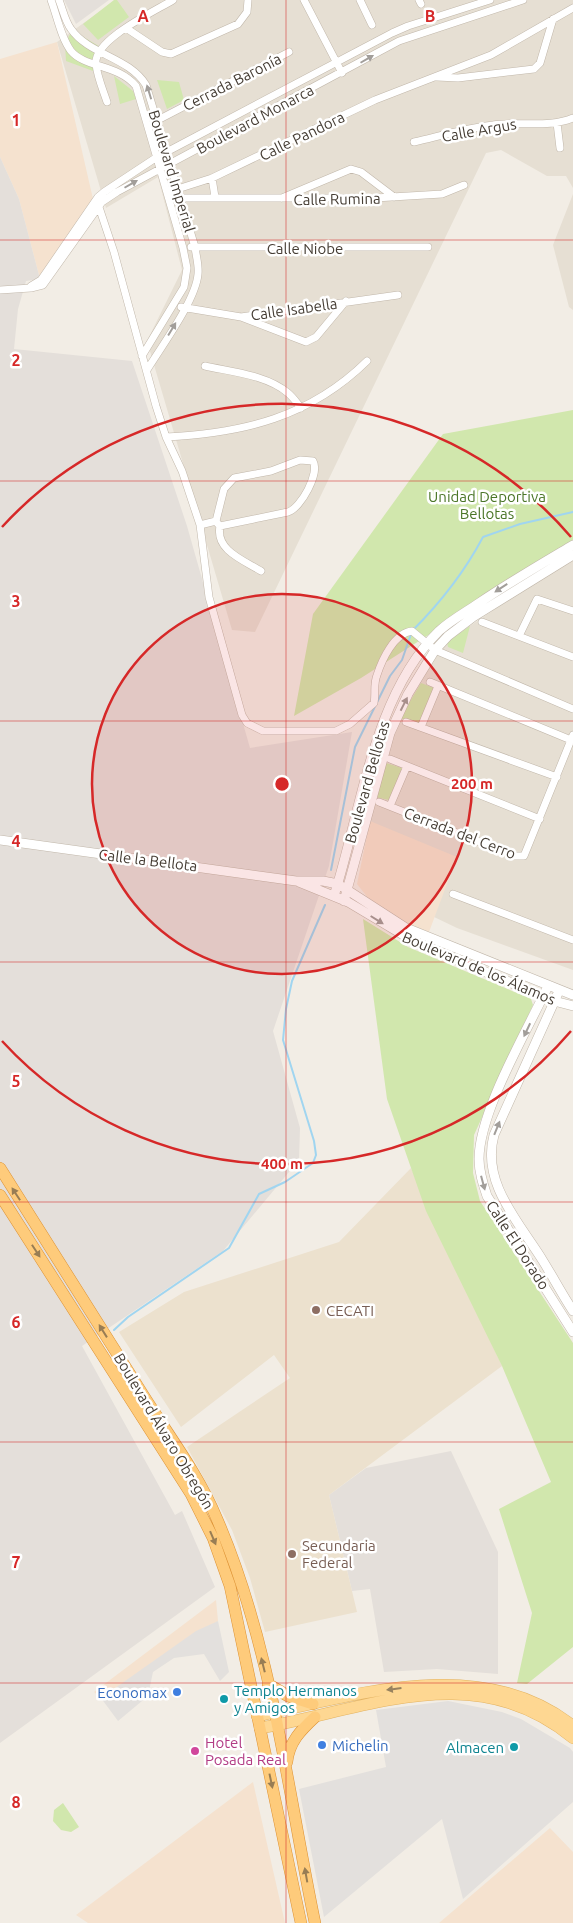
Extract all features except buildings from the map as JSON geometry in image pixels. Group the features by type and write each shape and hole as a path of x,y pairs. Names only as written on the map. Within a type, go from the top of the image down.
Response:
{"highway":[{"name":"Boulevard Álvaro Obregón","path":"0,1168 204,1492 235,1564 268,1684 287,1768 315,1923"},
{"name":"Boulevard Álvaro Obregón","path":"0,1195 203,1516 217,1547 230,1586 302,1923"},
{"path":"268,1684 288,1696 313,1704"},
{"path":"287,1768 289,1749 294,1740 315,1717"}],"main road":[{"path":"257,1716 392,1689 440,1684 472,1685 505,1692 545,1708 573,1726"},
{"path":"260,1728 416,1695 445,1693 500,1699 553,1723 573,1738"}],"street":[{"path":"51,0 71,51"},
{"name":"Boulevard Imperial","path":"59,0 68,23 76,35 134,70 143,80 195,247 198,274 196,283 185,308 147,370"},
{"path":"107,102 95,63 99,50 109,39 174,0"},
{"path":"126,28 162,52 171,54 238,24 248,12 248,0"},
{"path":"304,0 342,73"},
{"path":"360,0 372,25"},
{"name":"Boulevard Monarca","path":"26,288 41,280 98,197 166,153 408,26 474,2 490,0"},
{"name":"Boulevard Monarca","path":"0,290 43,285 108,197 399,41 523,0"},
{"path":"474,2 475,15"},
{"name":"Calle Pandora","path":"169,195 179,194 375,100 491,55 573,8"},
{"path":"436,77 458,78 534,69 540,62 554,19"},
{"path":"71,51 76,35"},
{"name":"Boulevard Imperial","path":"71,51 78,57 117,71 133,83 139,92 183,248 187,279 175,305 142,356"},
{"name":"Cerrada Baronía","path":"148,124 290,52"},
{"name":"Calle Argus","path":"414,142 490,125 514,122 557,124 573,118"},
{"path":"557,124 560,148"},
{"name":"Calle Rumina","path":"279,200 351,169 361,172 394,197"},
{"path":"212,178 215,197"},
{"name":"Calle Rumina","path":"179,194 279,200 394,197 442,194 464,185"},
{"path":"99,207 114,252 166,436 182,471 200,525 209,597 242,715 247,723 255,729 336,731 343,729 374,703 376,676 397,638 404,632 412,631 435,650 573,709"},
{"name":"Calle Niobe","path":"183,248 428,247"},
{"name":"Calle Isabella","path":"241,317 398,295"},
{"name":"Calle Isabella","path":"175,305 241,317 306,342 316,337 346,301"},
{"path":"166,436 209,435 247,428 301,408 333,392 367,361"},
{"path":"205,366 243,374 277,385 290,394 301,408"},
{"path":"200,525 218,523 296,509 315,474 316,466 313,461 300,460 271,470 234,478 224,489 218,523 218,536 223,546 261,571"},
{"name":"Boulevard Bellotas","path":"334,896 386,758 396,719 435,650 448,636 573,545"},
{"name":"Boulevard Bellotas","path":"344,900 370,799 373,754 386,716 403,683 427,644 464,612 573,555"},
{"path":"519,636 537,599 573,611"},
{"path":"464,612 473,617"},
{"path":"482,622 573,657"},
{"path":"373,754 540,819 572,738 430,682"},
{"path":"420,727 438,686"},
{"path":"386,716 396,719"},
{"path":"406,722 557,777"},
{"path":"390,806 407,766"},
{"name":"Cerrada del Cerro","path":"370,799 515,856 524,856 528,851 540,819"},
{"name":"Calle la Bellota","path":"0,840 338,884"},
{"name":"Calle la Bellota","path":"296,880 334,896"},
{"name":"Boulevard de los Álamos","path":"338,884 406,928 559,991 573,995"},
{"path":"452,894 573,940"},
{"name":"Boulevard de los Álamos","path":"334,896 415,942 554,1001 573,1006"},
{"name":"Calle El Dorado","path":"548,986 488,1117 481,1143 479,1160 481,1180 487,1196 573,1332"},
{"name":"Calle El Dorado","path":"559,991 494,1135 490,1149 491,1166 506,1205 573,1311"}],"shaded area":[{"path":"64,0 109,0 76,24"},
{"path":"116,0 573,0 573,188 566,176 547,176 501,150 486,153 255,632 232,630 147,341 182,270 158,177 106,208 57,42"},
{"path":"57,42 93,199 40,279 19,199 0,157 0,59"},
{"path":"0,157 19,199 40,279 26,281 18,309 14,349 132,361 187,526 250,748 352,732 329,866 273,1031 300,1128 299,1160 223,1251 82,1346 175,1515 182,1511 215,1587 0,1743"},
{"path":"573,194 573,310 569,307 553,245"},
{"path":"573,560 573,970 457,928 432,916 370,821 392,736 414,690 446,642 540,579"},
{"path":"370,821 457,857 429,932 406,924 372,903 357,884"},
{"path":"411,1168 502,1366 329,1495 357,1612 265,1632 250,1578 232,1530 187,1447 290,1378 274,1355 181,1427 119,1332 184,1292 339,1242"},
{"path":"451,1451 498,1552 498,1674 437,1669 384,1672 370,1589 352,1591 329,1495 366,1468"},
{"path":"216,1600 218,1621 101,1698 94,1692"},
{"path":"218,1621 229,1672 220,1681 204,1654 174,1658 153,1672 148,1696 118,1721 101,1698 196,1631"},
{"path":"448,1701 502,1712 521,1719 570,1748 573,1752 573,1802 463,1899 442,1819 324,1917 299,1789 386,1767 376,1710"},
{"path":"253,1782 285,1923 88,1923 76,1915"},
{"path":"550,1828 573,1852 573,1923 439,1923"}],"green space":[{"path":"114,0 117,0 129,17 98,40 83,24"},
{"path":"72,30 102,48 94,64 93,71 66,61 65,44"},
{"path":"114,76 133,91 136,99 120,104"},
{"path":"157,80 179,82 184,100 167,109"},
{"name":"Unidad Deportiva Bellotas","path":"573,410 573,543 361,678 294,716 313,614 443,434"},
{"path":"470,626 463,653 448,647 447,642"},
{"path":"421,683 434,688 418,726 400,718"},
{"path":"386,763 402,768 389,800 375,797"},
{"path":"363,919 408,947 531,999 533,1005 474,1135 473,1173 480,1201 573,1343 573,1647 527,1684 517,1683 532,1613 499,1509 551,1482 502,1366 426,1211 387,1099"},
{"path":"63,1803 79,1827 71,1832 61,1830 53,1821 54,1810"}],"waterway":[{"path":"413,630 452,586 483,537 520,524 573,512"},
{"path":"331,870 355,747 390,676 402,660 411,634"},
{"path":"114,1330 128,1317 229,1248 259,1194 285,1182 313,1163 316,1155 314,1141 283,1040 286,1009 292,981 325,905"}],"place":[{"name":"CECATI","path":"316,1310"},
{"name":"Secundaria Federal","path":"292,1554"},
{"name":"Economax","path":"177,1692"},
{"name":"Templo Hermanos y Amigos","path":"224,1699"},
{"name":"Michelin","path":"322,1745"},
{"name":"Almacen","path":"514,1747"},
{"name":"Hotel Posada Real","path":"195,1751"}]}
